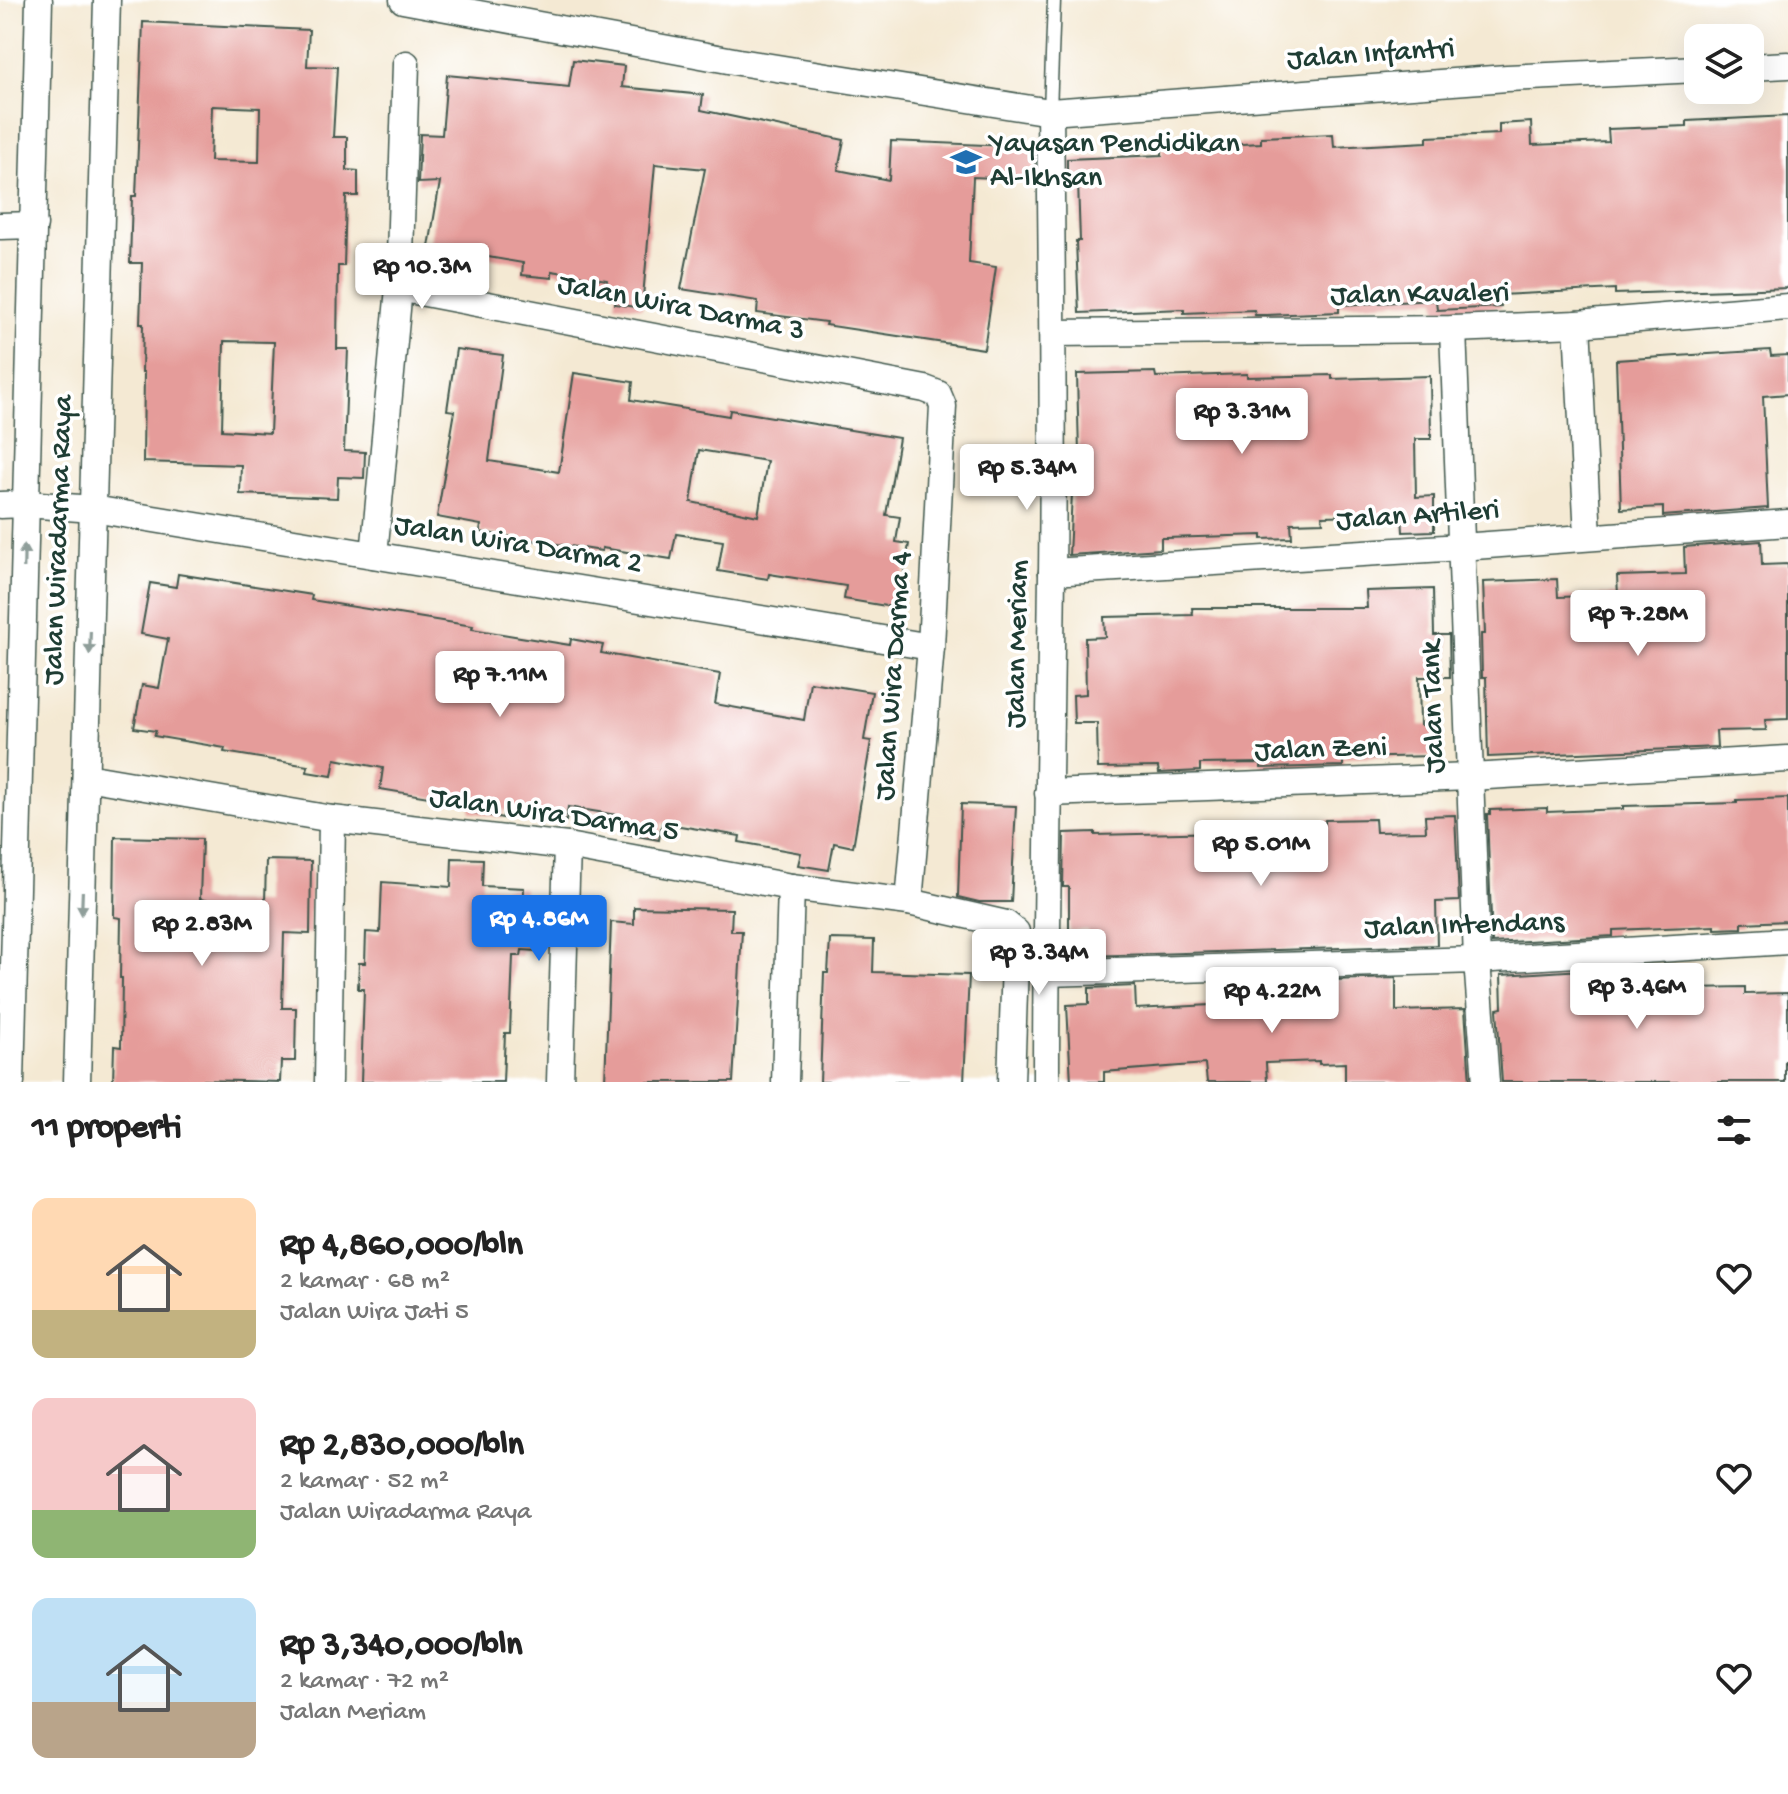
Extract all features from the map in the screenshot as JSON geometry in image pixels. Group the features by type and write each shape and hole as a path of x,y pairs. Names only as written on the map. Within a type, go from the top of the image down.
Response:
{"street":[{"name":"Jalan Wiradarma Raya","path":"11,1082 13,505 34,225 39,0"},
{"name":"Jalan Wiradarma Raya","path":"77,1082 107,0"},
{"name":"Jalan Infantri","path":"403,0 739,62 1050,112 1507,78 1684,70"},
{"path":"374,555 399,288 406,64"},
{"path":"1764,66 1788,65"},
{"name":"Jalan Meriam","path":"1046,1082 1053,333 1050,112"},
{"path":"0,226 34,225"},
{"name":"Jalan Wira Darma 3","path":"399,288 925,389 938,394 943,406"},
{"name":"Jalan Kavaleri","path":"1053,333 1453,329 1577,324 1788,307"},
{"path":"1577,324 1588,536"},
{"name":"Jalan Tank","path":"1453,329 1477,960 1486,1082"},
{"name":"Jalan Wira Darma 4","path":"909,902 931,647 943,406"},
{"name":"Jalan Wira Darma 2","path":"13,505 93,509 931,647"},
{"name":"Jalan Artileri","path":"1052,572 1788,523"},
{"name":"Jalan Zeni","path":"1048,793 1470,777 1788,759"},
{"name":"Jalan Wira Darma 5","path":"86,777 332,819 567,846 791,887 909,902 1012,927 1016,932 1011,1082"},
{"path":"328,1082 332,819"},
{"path":"560,1082 567,846"},
{"path":"785,1082 791,887"},
{"name":"Jalan Intendans","path":"1046,973 1477,960 1788,941"}],"lane":[{"path":"1050,112 1054,0"}],"building":[{"path":"143,22 309,30 307,66 337,67 333,137 347,137 347,170 358,171 358,196 346,196 344,266 338,266 337,349 348,349 344,451 365,452 364,478 338,477 337,498 240,494 241,465 143,462 142,263 130,263 132,196 136,196","holes":["212,106 260,108 259,162 210,161","224,341 274,342 270,433 222,430"]},
{"path":"573,60 624,66 622,87 703,95 701,110 844,140 838,170 889,180 891,141 1034,147 1035,180 973,177 969,263 996,267 984,349 757,313 758,301 681,289 705,169 655,164 642,308 615,304 617,292 606,290 607,280 552,271 552,278 522,275 523,263 429,247 440,182 418,183 420,134 442,135 447,75 569,87"},
{"path":"1788,116 1788,288 1615,294 1615,289 1500,295 1501,307 1437,310 1436,300 1339,305 1339,312 1266,315 1255,315 1254,310 1184,313 1184,309 1079,313 1076,241 1080,241 1078,182 1067,181 1067,159 1162,155 1162,144 1189,142 1189,147 1261,143 1261,137 1333,134 1334,147 1427,142 1427,137 1499,134 1499,124 1531,122 1532,145 1609,142 1608,129 1687,126 1687,121"},
{"path":"456,349 503,355 489,461 559,472 574,373 633,382 631,400 729,416 730,410 899,438 886,515 900,517 896,542 909,544 898,608 844,599 846,586 769,574 768,579 718,571 723,541 676,534 671,559 480,532 481,525 437,517 455,411 447,410","holes":["699,450 767,461 758,516 691,502"]},
{"path":"1770,350 1771,356 1788,355 1788,394 1763,396 1768,508 1663,516 1663,507 1621,509 1616,360"},
{"path":"1155,372 1156,377 1247,374 1247,377 1332,375 1332,379 1430,376 1431,439 1415,439 1416,497 1434,496 1434,531 1403,532 1402,514 1322,516 1323,522 1291,523 1292,538 1262,539 1262,535 1161,538 1161,549 1069,555 1072,493 1080,493 1077,374"},
{"path":"1761,541 1762,565 1788,564 1788,719 1765,720 1766,730 1716,731 1717,747 1488,757 1486,677 1482,677 1481,634 1485,634 1483,582 1557,579 1558,597 1618,595 1617,576 1685,574 1684,547"},
{"path":"178,574 312,595 311,600 473,626 472,629 570,645 571,639 603,645 601,653 720,674 715,704 804,720 810,682 872,692 864,740 871,741 853,847 834,843 829,870 798,865 801,853 739,842 740,836 662,823 659,840 621,833 623,816 568,807 566,821 504,810 503,818 470,812 471,804 380,789 383,768 335,759 332,776 307,772 308,766 224,752 225,748 154,736 156,731 134,728 142,685 159,688 168,639 141,634 150,583 176,587"},
{"path":"1433,589 1434,635 1449,635 1450,677 1419,677 1420,725 1435,725 1435,756 1343,758 1343,766 1261,768 1261,763 1200,764 1200,771 1159,773 1158,767 1098,768 1097,723 1074,723 1073,695 1086,694 1085,638 1105,637 1104,617 1193,615 1192,608 1367,608 1366,591"},
{"path":"1788,798 1788,921 1742,923 1742,928 1715,929 1715,926 1613,930 1613,936 1492,943 1487,814 1490,810 1547,808 1547,812 1623,809 1623,806 1737,803 1737,800"},
{"path":"961,804 1016,806 1011,902 979,902 958,897"},
{"path":"1455,815 1459,901 1436,902 1437,945 1088,956 1087,930 1069,931 1069,887 1063,887 1064,833 1266,831 1266,825 1375,819 1376,832 1426,831 1425,816"},
{"path":"115,837 202,839 200,899 213,902 265,903 266,860 311,861 310,934 284,933 282,1008 296,1008 295,1061 281,1061 280,1082 113,1082 114,1046 121,1047 122,978 121,918 114,917"},
{"path":"452,858 483,859 482,886 524,888 523,915 538,916 537,951 522,950 521,956 513,956 510,1033 505,1033 503,1082 361,1082 364,989 358,989 359,963 365,963 366,932 380,933 382,882 451,887"},
{"path":"634,907 732,909 731,931 742,931 733,1082 605,1082 611,922 634,924"},
{"path":"830,939 874,940 873,972 969,975 964,1082 820,1082 824,973 828,973"},
{"path":"1614,968 1615,982 1621,982 1621,986 1745,987 1745,994 1788,993 1785,1082 1502,1082 1497,1009 1502,1008 1501,975"},
{"path":"1396,978 1396,1011 1465,1009 1470,1082 1345,1082 1345,1063 1319,1064 1319,1061 1266,1063 1267,1082 1207,1082 1205,1064 1104,1072 1104,1082 1071,1082 1067,1005 1089,1004 1089,988 1135,986 1136,1009 1268,1002 1267,982"}],"place":[{"name":"Yayasan Pendidikan Al-Ikhsan","path":"966,162"}]}
